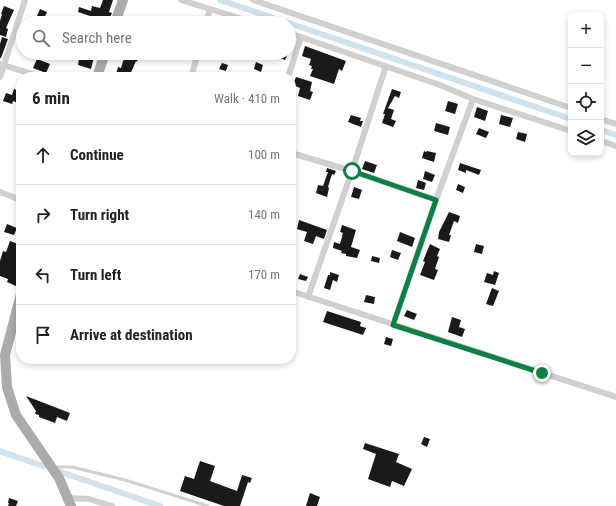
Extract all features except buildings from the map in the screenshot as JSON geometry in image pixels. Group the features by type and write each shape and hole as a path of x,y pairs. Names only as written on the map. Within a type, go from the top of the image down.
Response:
{"main road":[{"path":"117,16 123,0"},
{"path":"99,72 103,60"},
{"path":"16,313 5,355 6,387 16,415 59,478 70,502"}],"street":[{"path":"19,16 25,0"},
{"path":"182,0 232,16"},
{"path":"253,0 568,107"},
{"path":"208,16 210,9"},
{"path":"0,78 2,65 16,25"},
{"path":"296,35 440,85 473,99 568,130"},
{"path":"296,54 302,37"},
{"path":"192,72 196,60"},
{"path":"290,72 294,60"},
{"path":"2,65 25,72"},
{"path":"308,296 352,171 386,66"},
{"path":"393,325 473,99"},
{"path":"604,120 616,124"},
{"path":"604,142 616,146"},
{"path":"296,155 352,171 436,200"},
{"path":"0,192 16,198"},
{"path":"296,292 616,397"},
{"path":"70,502 89,499 112,506"}],"lane":[{"path":"52,467 62,466 76,468 147,486 208,506"}],"waterway":[{"path":"220,0 267,16"},
{"path":"296,25 568,118"},
{"path":"604,131 616,135"},
{"path":"0,451 43,466"},
{"path":"61,472 160,506"}],"route":[{"path":"352,171 436,200 393,325 542,373"}]}
